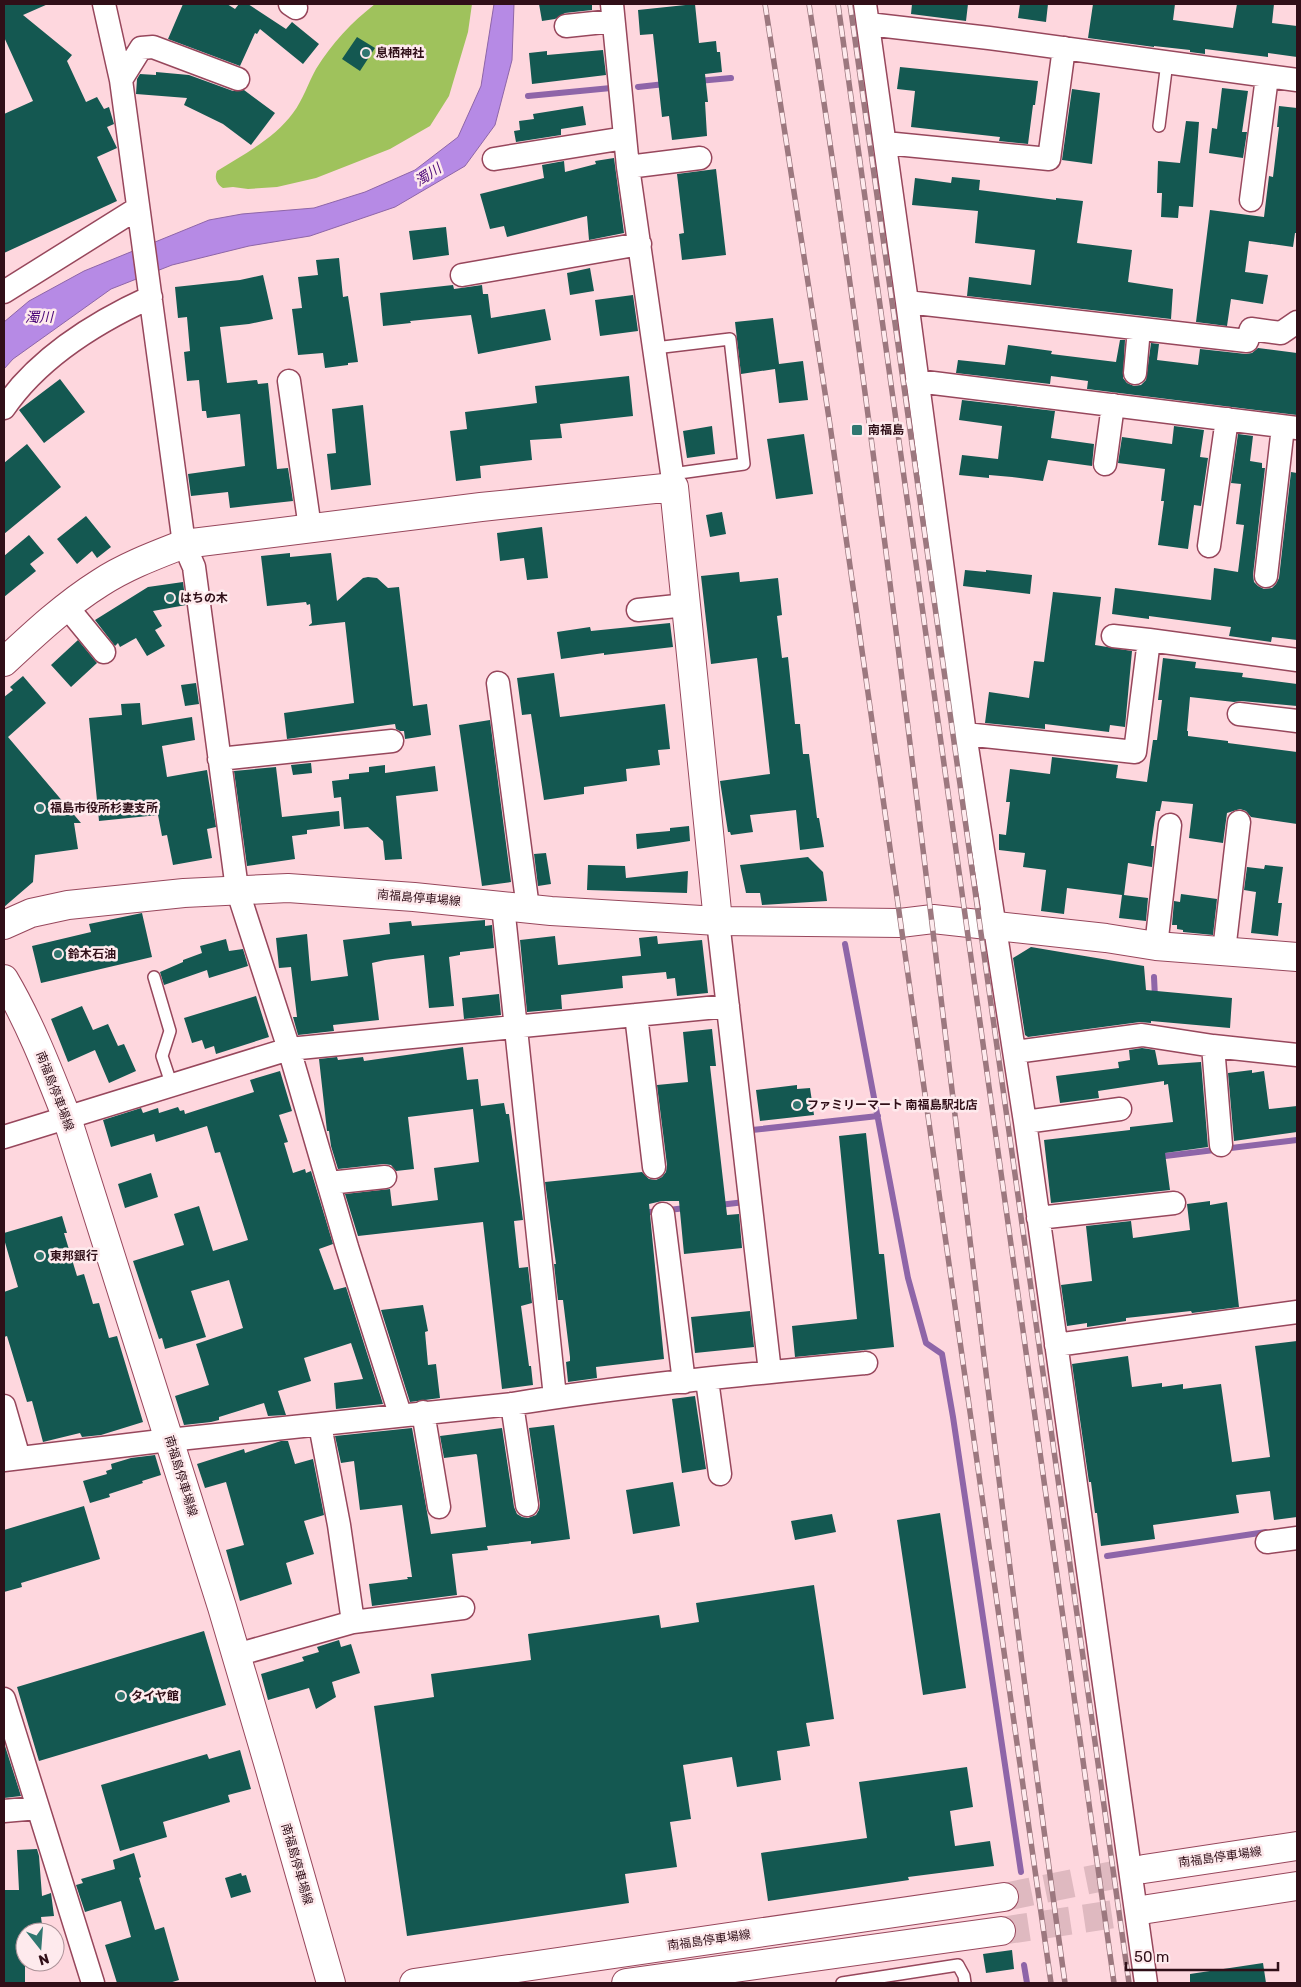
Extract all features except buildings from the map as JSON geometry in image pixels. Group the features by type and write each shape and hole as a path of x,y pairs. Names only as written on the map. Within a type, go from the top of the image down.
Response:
{"main road":[{"path":"4,662 44,624 100,583 145,559 184,544 481,507 673,480 718,921"},
{"name":"南福島停車場線","path":"4,925 31,913 68,906 237,890 288,888 515,907 718,921 900,923 933,919 996,925 1156,946 1297,957"},
{"name":"南福島停車場線","path":"4,979 20,1007 43,1057 67,1118 170,1440 236,1655 331,1983"},
{"name":"南福島停車場線","path":"1144,1869 1297,1846"},
{"path":"1148,1909 1297,1886"},
{"name":"南福島停車場線","path":"414,1983 1004,1897"},
{"path":"626,1983 1001,1931"}],"street":[{"path":"104,4 121,80 184,544 194,567 237,890 289,1049 330,1183 347,1247 400,1414"},
{"path":"566,26 612,12 628,167 673,480"},
{"path":"1146,1983 1025,1122 965,734 866,14 1064,48 1297,80"},
{"path":"121,80 141,48 153,47 238,80"},
{"path":"885,143 1048,159 1064,48"},
{"path":"1251,200 1267,77"},
{"path":"494,159 625,138"},
{"path":"628,167 700,158"},
{"path":"4,292 138,208"},
{"path":"462,275 640,244"},
{"path":"4,408 27,379 57,353 150,290"},
{"path":"907,302 1247,341 1252,329 1281,332 1297,322"},
{"path":"1135,373 1139,329"},
{"path":"289,381 310,528"},
{"path":"917,381 1290,428 1266,576"},
{"path":"1105,464 1113,405"},
{"path":"1209,546 1227,419"},
{"path":"638,610 686,605"},
{"path":"68,607 104,652"},
{"path":"1114,636 1297,660"},
{"path":"965,734 1135,752 1149,640"},
{"path":"498,683 515,907 516,1027 555,1397"},
{"path":"1239,714 1297,721"},
{"path":"219,759 392,741"},
{"path":"1224,951 1239,822"},
{"path":"1156,946 1170,825"},
{"path":"718,921 770,1372"},
{"path":"4,1137 289,1049 728,1006"},
{"path":"636,1015 654,1167"},
{"path":"1014,1052 1142,1035 1212,1046 1297,1055"},
{"path":"1212,1046 1221,1145"},
{"path":"1025,1122 1120,1109"},
{"path":"330,1183 385,1176"},
{"path":"1038,1218 1174,1203"},
{"path":"663,1214 684,1382"},
{"path":"1056,1344 1297,1312"},
{"path":"4,1406 12,1459 170,1440 320,1425 400,1414 512,1404 555,1397 770,1372 866,1363"},
{"path":"707,1380 720,1474"},
{"path":"512,1404 527,1505"},
{"path":"423,1412 439,1507"},
{"path":"320,1425 339,1524 353,1622"},
{"path":"1267,1542 1297,1538"},
{"path":"236,1655 353,1622 463,1608"},
{"path":"4,1700 93,1983"},
{"path":"4,1811 38,1808"}],"lane":[{"path":"1158,126 1168,62"},
{"path":"655,348 730,339 744,464 673,480"},
{"path":"154,977 170,1031 162,1056 172,1086"},
{"path":"842,1983 958,1965 964,1976 965,1983"}],"green space":[{"path":"375,4 472,4 468,32 449,96 430,126 390,149 316,178 277,187 223,188 216,178 217,171 268,138 286,122 297,108 316,69 329,50 358,18"}],"water":[{"name":"濁川","path":"494,4 514,4 512,60 495,125 465,166 395,207 310,236 249,246 172,265 111,289 13,359 4,369 4,322 29,301 84,271 209,220 242,214 314,208 365,192 415,170 458,137 481,86"}],"waterway":[{"path":"698,81 731,78"},
{"path":"638,87 665,84"},
{"path":"528,96 611,88"},
{"path":"845,944 908,1278 926,1343 942,1354 1021,1872"},
{"path":"1154,977 1155,998"},
{"path":"752,1130 878,1116"},
{"path":"1157,1157 1297,1140"},
{"path":"719,1205 745,1202"},
{"path":"641,1213 686,1208"},
{"path":"1107,1556 1266,1532"},
{"path":"1024,1965 1027,1983"}],"tunnel":[{"path":"1004,1897 1144,1869"},
{"path":"1001,1931 1148,1909"}],"railway":[{"path":"765,4 830,425 1051,1983"},
{"path":"809,4 879,498 1031,1736 1065,1983"},
{"path":"838,4 1114,1983"},
{"path":"850,4 1129,1983"}],"place":[{"name":"息栖神社","path":"366,53"},
{"name":"南福島","path":"857,430"},
{"name":"はちの木","path":"170,598"},
{"name":"福島市役所杉妻支所","path":"40,808"},
{"name":"鈴木石油","path":"58,954"},
{"name":"ファミリーマート 南福島駅北店","path":"797,1105"},
{"name":"東邦銀行","path":"40,1256"},
{"name":"タイヤ館","path":"121,1696"}]}
